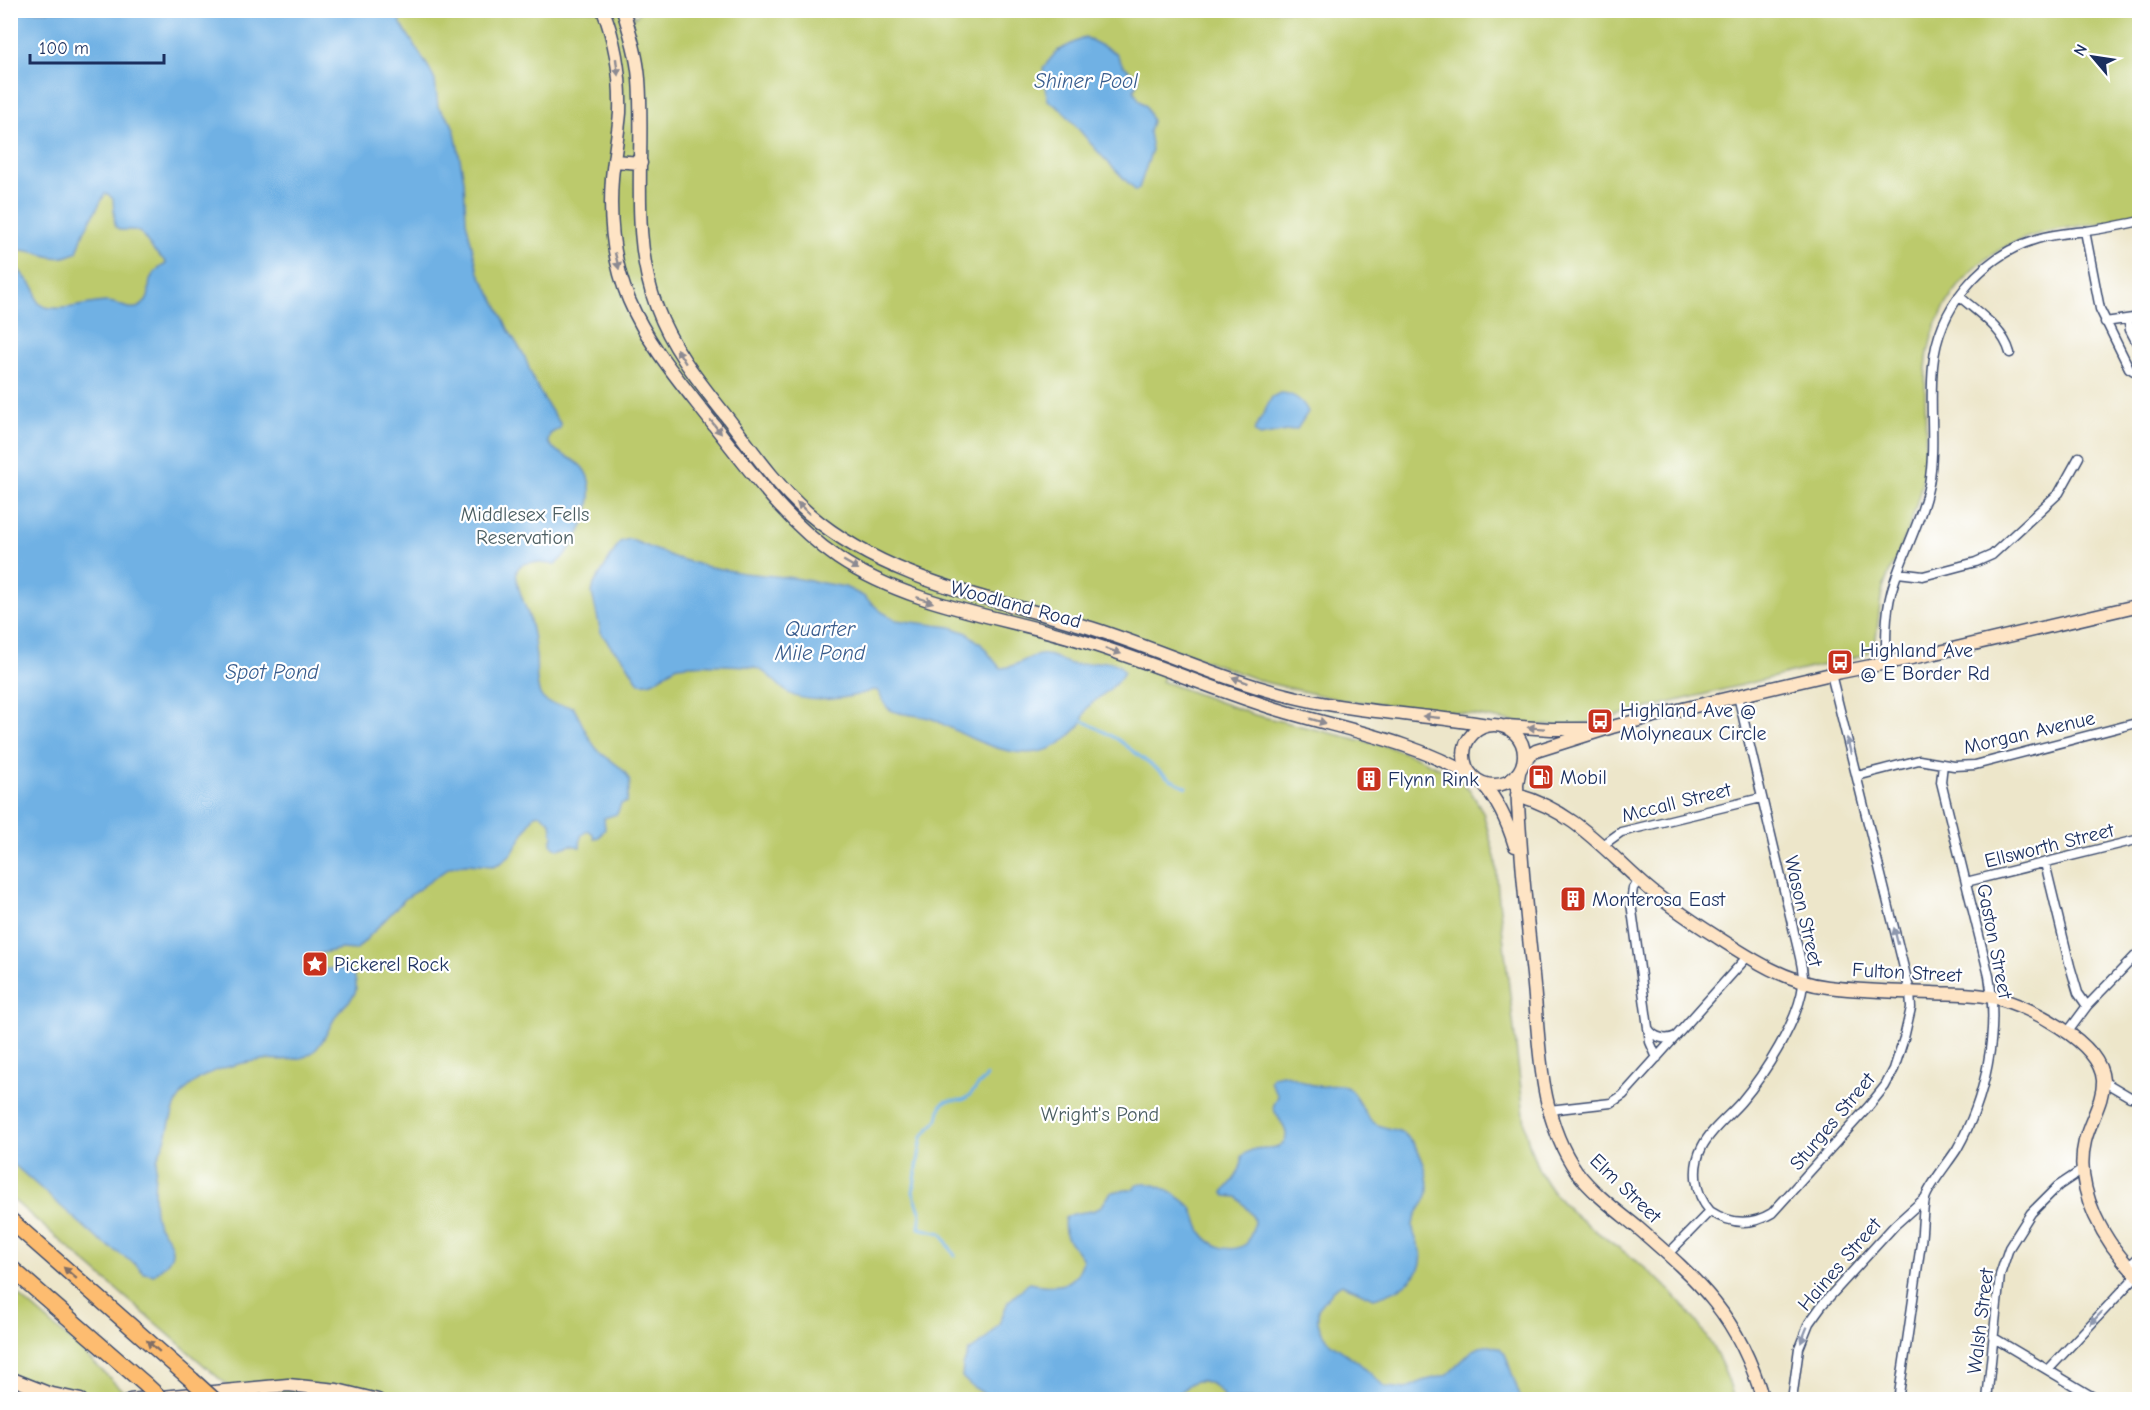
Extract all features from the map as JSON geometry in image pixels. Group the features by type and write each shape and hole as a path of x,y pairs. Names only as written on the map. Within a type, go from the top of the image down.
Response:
{"highway":[{"path":"10,1220 214,1400"},
{"path":"10,1267 162,1400"}],"main road":[{"name":"Woodland Road","path":"603,10 613,41 619,82 620,114 611,195 613,242 626,292 643,329 666,364 774,500 807,533 836,557 878,580 920,598 1038,628 1140,660 1268,706 1422,751 1440,758 1478,781"},
{"name":"Woodland Road","path":"623,10 637,62 640,100 642,250 651,290 662,320 687,365 771,475 796,502 843,540 886,563 932,582 1082,626 1265,689 1302,699 1355,709 1488,725"},
{"path":"614,161 641,163"},
{"path":"643,329 662,320"},
{"path":"1612,727 1568,730 1488,725 1471,735 1464,750 1464,760 1467,769 1478,781 1501,785 1508,782 1536,751 1612,727 1831,674 1886,664 2139,605"},
{"path":"1140,660 1145,647"},
{"path":"1502,726 1510,729 1520,738 1524,750 1521,769"},
{"name":"Elm Street","path":"1521,769 1517,795 1521,866 1541,1065 1549,1110 1562,1146 1581,1177 1698,1282 1730,1322 1748,1358 1762,1400"},
{"name":"Elm Street","path":"1478,781 1497,801 1509,825 1521,866"},
{"name":"Fulton Street","path":"1517,795 1543,804 1566,816 1603,845 1639,880 1690,919 1780,974 1818,986 1992,997 2032,1011 2067,1033 2094,1059 2101,1070 2103,1081"},
{"path":"2103,1081 2100,1102 2085,1142 2082,1170 2091,1205 2101,1229 2135,1273"},
{"path":"10,1378 30,1387 81,1400"},
{"path":"129,1400 288,1385 337,1390 378,1400"}],"street":[{"path":"1886,664 1888,608 1929,481 1933,429 1934,354 1946,318 1959,296 1978,273 2012,249 2045,237 2139,221"},
{"path":"2085,231 2098,303 2105,322 2129,368 2139,371"},
{"path":"1959,296 1998,330 2010,353"},
{"path":"2105,322 2139,317"},
{"path":"2128,319 2130,330 2139,349"},
{"path":"1898,573 1923,576 1976,562 1992,555 2059,493 2079,457"},
{"name":"Sturges Street","path":"1710,1211 1734,1221 1749,1222 1772,1213 1869,1106 1888,1080 1896,1063 1911,1008 1910,992 1831,674"},
{"name":"Wason Street","path":"1710,1211 1700,1196 1696,1181 1696,1167 1700,1152 1708,1138 1751,1090 1771,1059 1799,1001 1803,982 1798,949 1737,696"},
{"name":"Morgan Avenue","path":"1857,776 1919,759 1959,766 1975,765 2139,722"},
{"name":"Gaston Street","path":"1898,1400 1922,1242 1925,1198 1958,1146 1977,1103 1990,1049 1992,997 1989,976 1941,782 1942,764"},
{"name":"Mccall Street","path":"1603,845 1622,832 1761,798"},
{"name":"Ellsworth Street","path":"1966,882 2139,839"},
{"path":"2045,863 2070,966 2078,993 2087,1006"},
{"path":"1639,880 1631,896 1647,1024 1651,1047 1657,1058"},
{"path":"2067,1033 2087,1006 2139,951"},
{"path":"1549,1110 1594,1106 1616,1101 1631,1088 1748,956"},
{"path":"1647,1024 1651,1032 1660,1037 1671,1038 1681,1032"},
{"path":"2103,1081 2130,1097 2139,1096"},
{"name":"Walsh Street","path":"1987,1400 2000,1275 2006,1254 2015,1235 2031,1213 2058,1186 2082,1170"},
{"name":"Haines Street","path":"1792,1400 1799,1348 1805,1329 1813,1317 1895,1225 1925,1198"},
{"path":"1668,1254 1710,1211"},
{"path":"2049,1369 2135,1273 2139,1256"},
{"path":"1994,1338 2098,1400"}],"green space":[{"name":"Middlesex Fells Reservation","path":"632,10 635,18 641,10 2139,11 2139,216 2123,221 2037,234 1997,251 1973,270 1944,308 1932,337 1926,368 1925,460 1920,491 1908,530 1882,592 1875,641 1868,653 1575,726 1531,725 1456,712 1340,700 1264,682 1180,651 1162,681 1255,715 1389,747 1452,774 1470,790 1483,812 1496,861 1526,1132 1533,1157 1543,1177 1569,1209 1639,1263 1685,1307 1719,1359 1734,1399 243,1399 11,1198 11,11"},
{"path":"10,1288 77,1346 131,1399 11,1399"}],"water":[{"name":"Spot Pond","path":"10,11 397,11 401,24 435,81 438,107 451,122 455,132 464,180 466,221 478,271 524,355 534,381 560,423 560,428 550,434 548,442 556,450 578,463 588,477 589,504 585,518 579,533 564,556 555,564 527,563 519,567 517,571 516,577 533,634 538,690 546,701 573,707 596,748 618,766 629,779 627,802 621,804 617,814 604,818 605,829 599,837 594,838 588,830 581,836 580,847 571,845 558,849 551,844 553,836 551,823 541,814 535,815 513,852 501,863 493,866 466,864 450,867 405,899 356,950 341,949 308,956 302,964 305,971 335,968 347,971 354,975 355,992 338,1013 322,1043 308,1055 289,1060 253,1061 224,1068 197,1080 179,1099 158,1158 155,1181 156,1219 170,1242 172,1251 168,1261 154,1275 144,1273 135,1264 99,1240 11,1162","holes":["105,194 113,199 115,226 120,230 134,230 141,233 154,251 166,262 152,275 146,300 142,305 134,308 111,302 65,308 43,306 37,301 33,287 15,265 16,254 21,250 62,257 77,252 84,232"]},
{"name":"Shiner Pool","path":"1085,37 1116,53 1122,64 1139,79 1134,90 1139,100 1146,106 1152,121 1149,132 1152,150 1136,191 1063,111 1048,100 1043,68 1057,51"},
{"path":"1280,393 1297,398 1308,412 1297,429 1260,436 1254,431 1272,397"},
{"name":"Quarter Mile Pond","path":"629,539 676,558 705,566 845,587 863,596 896,620 951,627 967,633 981,644 1000,668 1010,667 1035,656 1044,655 1078,665 1114,663 1124,672 1113,687 1088,707 1081,724 1068,737 1053,747 1036,752 1001,749 966,736 930,718 896,712 886,705 878,691 817,700 795,696 764,672 752,667 681,666 650,683 639,683 624,659 601,633 592,593 594,584 620,542"},
{"name":"Wright's Pond","path":"1282,1074 1314,1085 1344,1086 1352,1092 1375,1124 1397,1130 1407,1136 1421,1157 1428,1181 1428,1193 1413,1225 1421,1251 1419,1270 1414,1277 1399,1288 1374,1298 1342,1284 1335,1288 1318,1309 1320,1329 1329,1342 1358,1362 1385,1387 1406,1389 1422,1381 1447,1375 1473,1350 1490,1345 1500,1348 1505,1354 1521,1399 1226,1399 1211,1384 1196,1381 1178,1393 1163,1399 994,1400 970,1385 962,1377 963,1366 969,1351 984,1341 999,1324 1008,1302 1029,1283 1055,1286 1075,1277 1083,1260 1069,1241 1065,1231 1065,1218 1099,1208 1112,1192 1134,1189 1136,1185 1143,1184 1161,1187 1178,1196 1191,1207 1200,1230 1211,1242 1229,1249 1241,1247 1247,1243 1253,1228 1253,1218 1237,1197 1226,1196 1223,1192 1239,1171 1242,1156 1255,1149 1280,1146 1286,1139 1285,1130 1273,1107 1278,1096 1270,1081 1273,1076"}],"waterway":[{"path":"1082,720 1117,739 1170,779 1187,787"},
{"path":"955,1256 941,1233 919,1228 921,1214 913,1192 922,1137 938,1119 944,1102 963,1100 987,1076"}],"place":[{"name":"Highland Ave @ E Border Rd","path":"1840,662"},
{"name":"Highland Ave @ Molyneaux Circle","path":"1600,721"},
{"name":"Mobil","path":"1541,777"},
{"name":"Flynn Rink","path":"1369,779"},
{"name":"Monterosa East","path":"1573,899"},
{"name":"Pickerel Rock","path":"315,964"}]}
